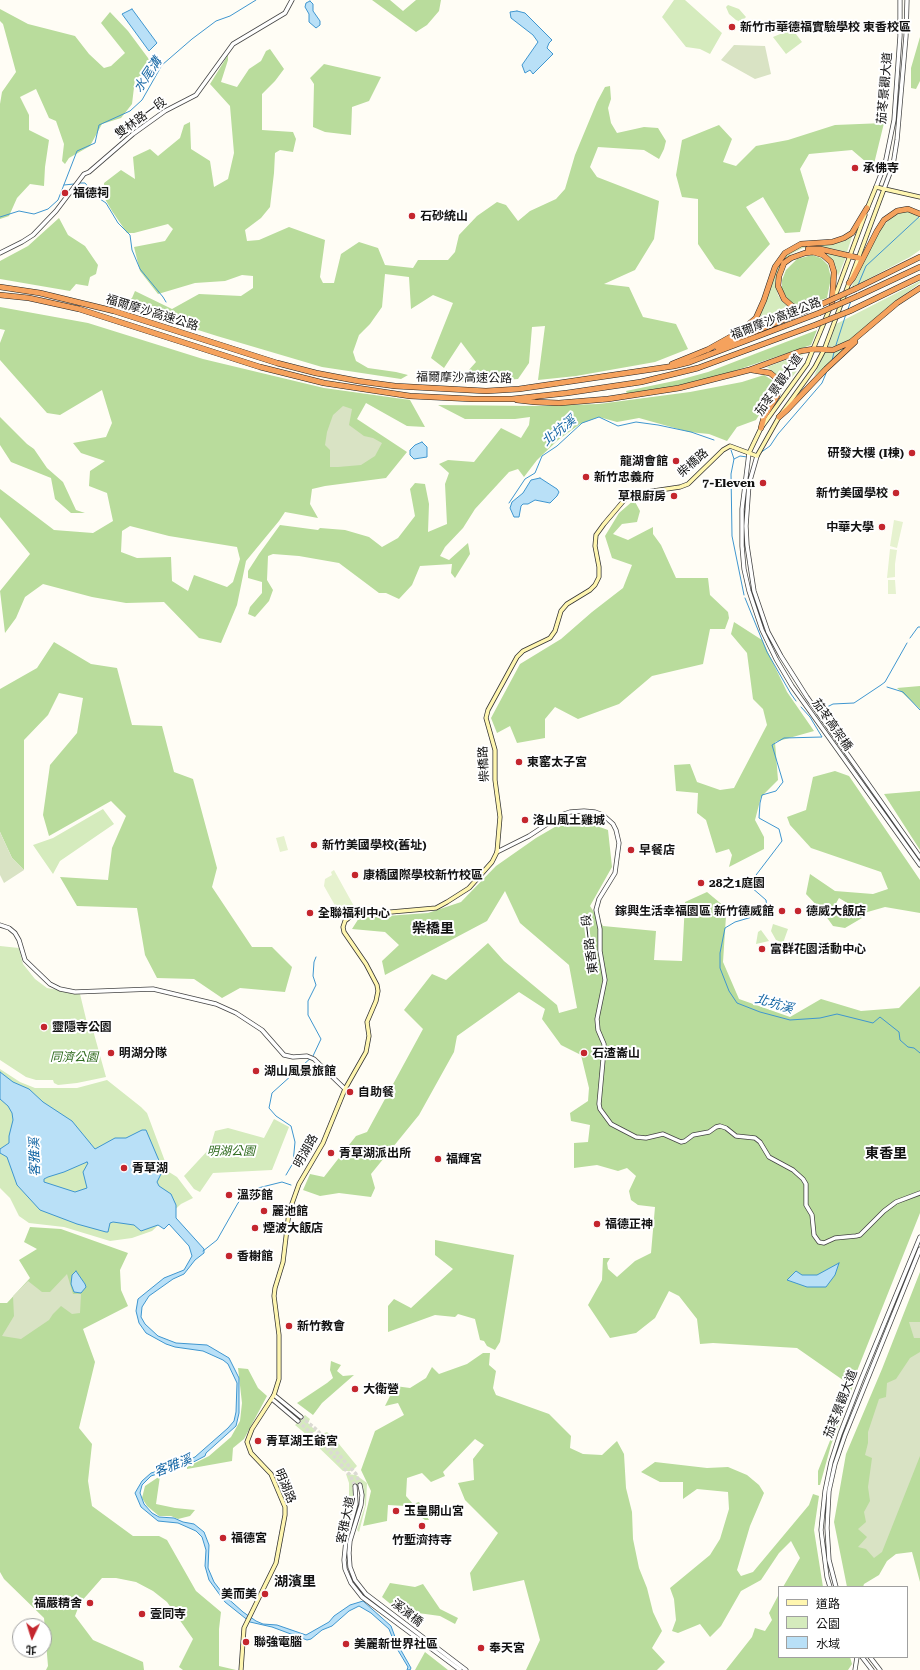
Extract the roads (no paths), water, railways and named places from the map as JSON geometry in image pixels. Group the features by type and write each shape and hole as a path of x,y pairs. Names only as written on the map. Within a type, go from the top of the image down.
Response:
{"highway":[{"path":"707,350 741,331 756,318 764,300 776,263 786,252 801,244 832,242 844,238 852,233 868,208"},
{"path":"849,283 884,220 897,211 908,209 919,213"},
{"path":"822,304 808,308 798,308 792,306 784,299 779,289 778,280 783,266 800,252 812,249 820,249 859,258"},
{"path":"791,258 813,252 823,255 831,262 834,272 832,303"},
{"path":"903,266 920,254"},
{"path":"664,368 707,350 742,338 822,304 920,257"},
{"name":"福爾摩沙高速公路","path":"0,288 40,293 78,301 277,363 316,373 380,384 462,390 512,390 664,368 690,362 819,314 920,267"},
{"name":"福爾摩沙高速公路","path":"0,295 29,298 79,309 260,367 324,383 410,396 512,399 567,393 641,382 698,368 850,311 920,277"},
{"path":"779,417 868,329 897,303 920,288"},
{"path":"512,399 558,403 608,399 679,388 749,370 801,351 814,349 835,349 851,342 868,329"},
{"path":"749,370 770,373 776,378 779,384 777,396 764,417 761,428"}],"main road":[{"path":"876,187 920,197"},
{"name":"茄苳景觀大道","path":"749,453 761,428 807,364 876,187"},
{"name":"茄苳景觀大道","path":"757,456 779,417 815,367 824,350 884,189"},
{"name":"柴橋路","path":"345,1089 366,1052 369,1036 367,1022 376,1001 378,991 377,985 366,964 344,932 343,927 345,921 350,917 357,915 436,908 469,888 488,868 497,852 500,816 495,780 495,750 486,718 488,710 516,657 523,651 550,638 555,631 561,610 567,604 590,590 595,585 599,577 599,567 595,546 596,535 626,498 633,494 680,487 688,484 730,446 757,456"},
{"name":"明湖路","path":"241,1670 244,1628 276,1561 285,1515 285,1507 271,1474 251,1453 247,1445 249,1434 272,1399 279,1378 279,1335 274,1296 275,1288 283,1262 290,1212 299,1184 323,1143 345,1089"}],"street":[{"name":"雙林路一段","path":"0,253 33,235 52,216 84,174 150,122 175,105 196,95 233,44 285,13 292,0"},
{"name":"茄苳景觀大道","path":"876,187 884,164 894,120 900,36 900,0"},
{"name":"茄苳景觀大道","path":"884,189 898,140 906,36 907,0"},
{"name":"茄苳景觀大道","path":"749,453 742,509 741,542 744,569 749,591 762,630 776,659 792,686"},
{"name":"茄苳景觀大道","path":"757,456 749,484 746,510 750,568 754,591 768,632 781,656 798,682"},
{"name":"茄苳高架橋","path":"798,682 920,857"},
{"name":"茄苳高架橋","path":"792,686 920,865"},
{"name":"東香路一段","path":"497,852 529,836 560,815 570,812 584,811 604,815 616,830 620,843 615,873 599,899 596,910 600,929 600,951 605,980 598,1020 598,1030 604,1044 599,1104 600,1110 611,1124 636,1137 646,1138 663,1134 680,1142 685,1141 693,1135 709,1132 720,1126 726,1128 736,1136 755,1138 760,1142 770,1157 793,1170 803,1179 806,1184 806,1204 812,1215 814,1235 819,1242 824,1243 835,1238 860,1235 884,1211 896,1202 920,1193"},
{"path":"0,925 9,928 15,933 25,960 50,984 60,990 75,992 153,989 216,1004 236,1013 262,1030 284,1055 293,1057 309,1057 314,1059 345,1089"},
{"name":"茄苳景觀大道","path":"830,1586 826,1572 821,1530 825,1491 831,1462 861,1380 920,1237"},
{"name":"茄苳景觀大道","path":"836,1586 829,1560 827,1528 829,1491 835,1464 845,1435 920,1249"},
{"path":"274,1395 301,1417"},
{"path":"272,1399 298,1421"},
{"name":"客雅大道","path":"349,1560 350,1541 361,1505 362,1495 360,1485"},
{"name":"客雅大道","path":"344,1560 346,1540 356,1504 355,1486"},
{"name":"溪濱橋","path":"344,1560 345,1569 351,1583 362,1597 460,1670"},
{"name":"溪濱橋","path":"349,1560 355,1580 366,1594 466,1670"},
{"path":"855,1670 857,1658"},
{"path":"863,1658 871,1670 878,1669 871,1658"}],"water":[{"path":"310,1 313,4 313,11 320,21 320,25 316,28 309,22 309,14 305,7 306,3"},
{"path":"132,9 157,43 149,51 122,14"},
{"path":"517,11 525,13 552,40 547,48 553,54 533,74 530,70 525,73 522,65 538,42 533,35 511,18 510,12"},
{"path":"422,442 427,447 427,457 414,459 410,455 410,450 415,445"},
{"path":"540,478 557,489 559,492 557,496 550,503 535,500 528,504 523,504 521,506 519,517 514,517 510,508 512,502 523,493 531,480"},
{"name":"青草湖","path":"0,1072 13,1082 29,1089 43,1102 72,1121 95,1149 115,1138 126,1138 142,1130 146,1130 163,1170 157,1182 159,1186 171,1194 176,1205 176,1218 204,1249 204,1253 195,1260 184,1274 173,1279 149,1296 142,1307 141,1317 145,1324 158,1336 176,1343 207,1345 229,1358 239,1378 239,1413 236,1426 206,1453 205,1456 184,1467 182,1466 151,1476 142,1485 140,1493 144,1504 152,1513 159,1517 174,1518 183,1522 194,1524 204,1532 209,1545 208,1568 214,1582 224,1595 243,1612 256,1621 263,1624 277,1625 306,1635 329,1622 334,1616 350,1605 363,1601 391,1626 398,1645 411,1668 410,1670 407,1670 408,1667 396,1647 389,1629 371,1613 359,1606 349,1611 332,1626 322,1630 311,1639 307,1640 272,1627 250,1622 225,1602 209,1580 205,1566 206,1550 202,1537 196,1531 178,1523 158,1521 141,1507 135,1493 142,1481 151,1473 181,1464 195,1457 234,1421 236,1412 237,1383 228,1364 223,1360 203,1351 175,1347 166,1344 146,1333 139,1323 136,1311 138,1299 164,1278 184,1270 192,1256 189,1246 169,1224 164,1229 158,1225 141,1231 134,1225 113,1222 110,1223 108,1232 106,1232 77,1224 40,1210 17,1185 7,1157 0,1153 0,1149 9,1143 13,1120 12,1113 8,1106 0,1099","holes":["87,1162 88,1163 83,1172 87,1188 75,1192 44,1182 44,1179 48,1177"]},
{"path":"839,1263 835,1275 826,1287 807,1287 787,1280 796,1271 802,1275 817,1275"},
{"path":"76,1271 86,1287 81,1293 74,1292 71,1284 72,1275"}],"waterway":[{"name":"水尾溝","path":"0,217 19,211 34,214 48,209 58,200 77,151 95,143 99,125 130,111 142,100 162,65 192,39 216,21 230,16 256,0"},
{"path":"80,183 85,183 97,197 106,203 118,223 130,235 132,250 140,269 166,302"},
{"path":"64,185 74,184"},
{"path":"858,285 866,266 920,216"},
{"path":"848,309 851,301"},
{"path":"836,345 846,314"},
{"path":"832,361 834,352"},
{"path":"760,453 770,446 778,434 822,383 827,371"},
{"name":"北坑溪","path":"509,503 525,479 535,473 542,456 557,446 582,423 599,417 618,426 636,422 658,425 691,432 714,440"},
{"name":"北坑溪","path":"731,450 734,459 731,474 732,536 744,595"},
{"path":"734,459 740,456 747,457"},
{"name":"北坑溪","path":"745,598 767,652 796,701"},
{"path":"910,638 918,627 920,627"},
{"path":"825,708 833,704 854,703 885,682 907,643"},
{"path":"887,687 903,692 920,710"},
{"name":"北坑溪","path":"758,912 767,908 766,900 751,887 753,879 782,841 779,829 759,818 762,795 776,791 783,782 772,745 784,738 822,737 810,717 801,707"},
{"name":"北坑溪","path":"752,917 735,922 725,928 720,953 720,968 729,991 737,1003 760,1012 790,1020 820,1018 837,1014 873,1023 880,1017 899,1032 900,1040 908,1047 914,1048 920,1053"},
{"path":"286,1175 293,1163 295,1142 291,1126 276,1116 269,1108 272,1093 313,1056 321,1039 308,1015 308,1001 316,985 313,976 316,957"},
{"path":"254,1189 282,1182 291,1185"},
{"path":"203,1251 217,1240 238,1203 247,1193"}],"tunnel":[{"path":"301,1417 317,1430 356,1474 360,1485"},
{"path":"298,1421 326,1447 350,1475 355,1486"}],"place":[{"name":"新竹市華德福實驗學校 東香校區","path":"732,27"},
{"name":"承佛寺","path":"855,168"},
{"name":"福德祠","path":"65,193"},
{"name":"石砂統山","path":"412,216"},
{"name":"研發大樓 (I棟)","path":"912,453"},
{"name":"龍湖會館","path":"676,461"},
{"name":"新竹忠義府","path":"586,477"},
{"name":"7-Eleven","path":"763,483"},
{"name":"新竹美國學校","path":"896,493"},
{"name":"草根廚房","path":"674,496"},
{"name":"中華大學","path":"882,527"},
{"name":"東窰太子宮","path":"519,762"},
{"name":"洛山風土雞城","path":"525,820"},
{"name":"新竹美國學校(舊址)","path":"314,845"},
{"name":"早餐店","path":"631,850"},
{"name":"康橋國際學校新竹校區","path":"355,875"},
{"name":"28之1庭園","path":"701,883"},
{"name":"鎵興生活幸福園區 新竹德威館","path":"782,911"},
{"name":"德威大飯店","path":"798,911"},
{"name":"全聯福利中心","path":"310,913"},
{"name":"富群花園活動中心","path":"762,949"},
{"name":"靈隱寺公園","path":"44,1027"},
{"name":"明湖分隊","path":"111,1053"},
{"name":"石渣崙山","path":"584,1053"},
{"name":"湖山風景旅館","path":"256,1071"},
{"name":"自助餐","path":"350,1092"},
{"name":"青草湖派出所","path":"331,1153"},
{"name":"福輝宮","path":"438,1159"},
{"name":"青草湖","path":"124,1168"},
{"name":"溫莎館","path":"229,1195"},
{"name":"麗池館","path":"264,1211"},
{"name":"福德正神","path":"597,1224"},
{"name":"煙波大飯店","path":"255,1228"},
{"name":"香榭館","path":"229,1256"},
{"name":"新竹教會","path":"289,1326"},
{"name":"大衛營","path":"355,1389"},
{"name":"青草湖王爺宮","path":"258,1441"},
{"name":"玉皇開山宮","path":"396,1511"},
{"name":"竹塹濟持寺","path":"422,1526"},
{"name":"福德宮","path":"223,1538"},
{"name":"美而美","path":"265,1594"},
{"name":"福嚴精舍","path":"90,1603"},
{"name":"壹同寺","path":"142,1614"},
{"name":"聯強電腦","path":"246,1642"},
{"name":"美麗新世界社區","path":"346,1644"},
{"name":"奉天宮","path":"481,1648"}],"district":[{"name":"柴橋里","path":"433,929"},
{"name":"東香里","path":"886,1154"},
{"name":"湖濱里","path":"295,1582"}],"park label":[{"name":"同濟公園","path":"74,1057"},
{"name":"明湖公園","path":"231,1151"}],"water label":[{"name":"客雅溪","path":"35,1157"},
{"name":"客雅溪","path":"173,1466"}]}
